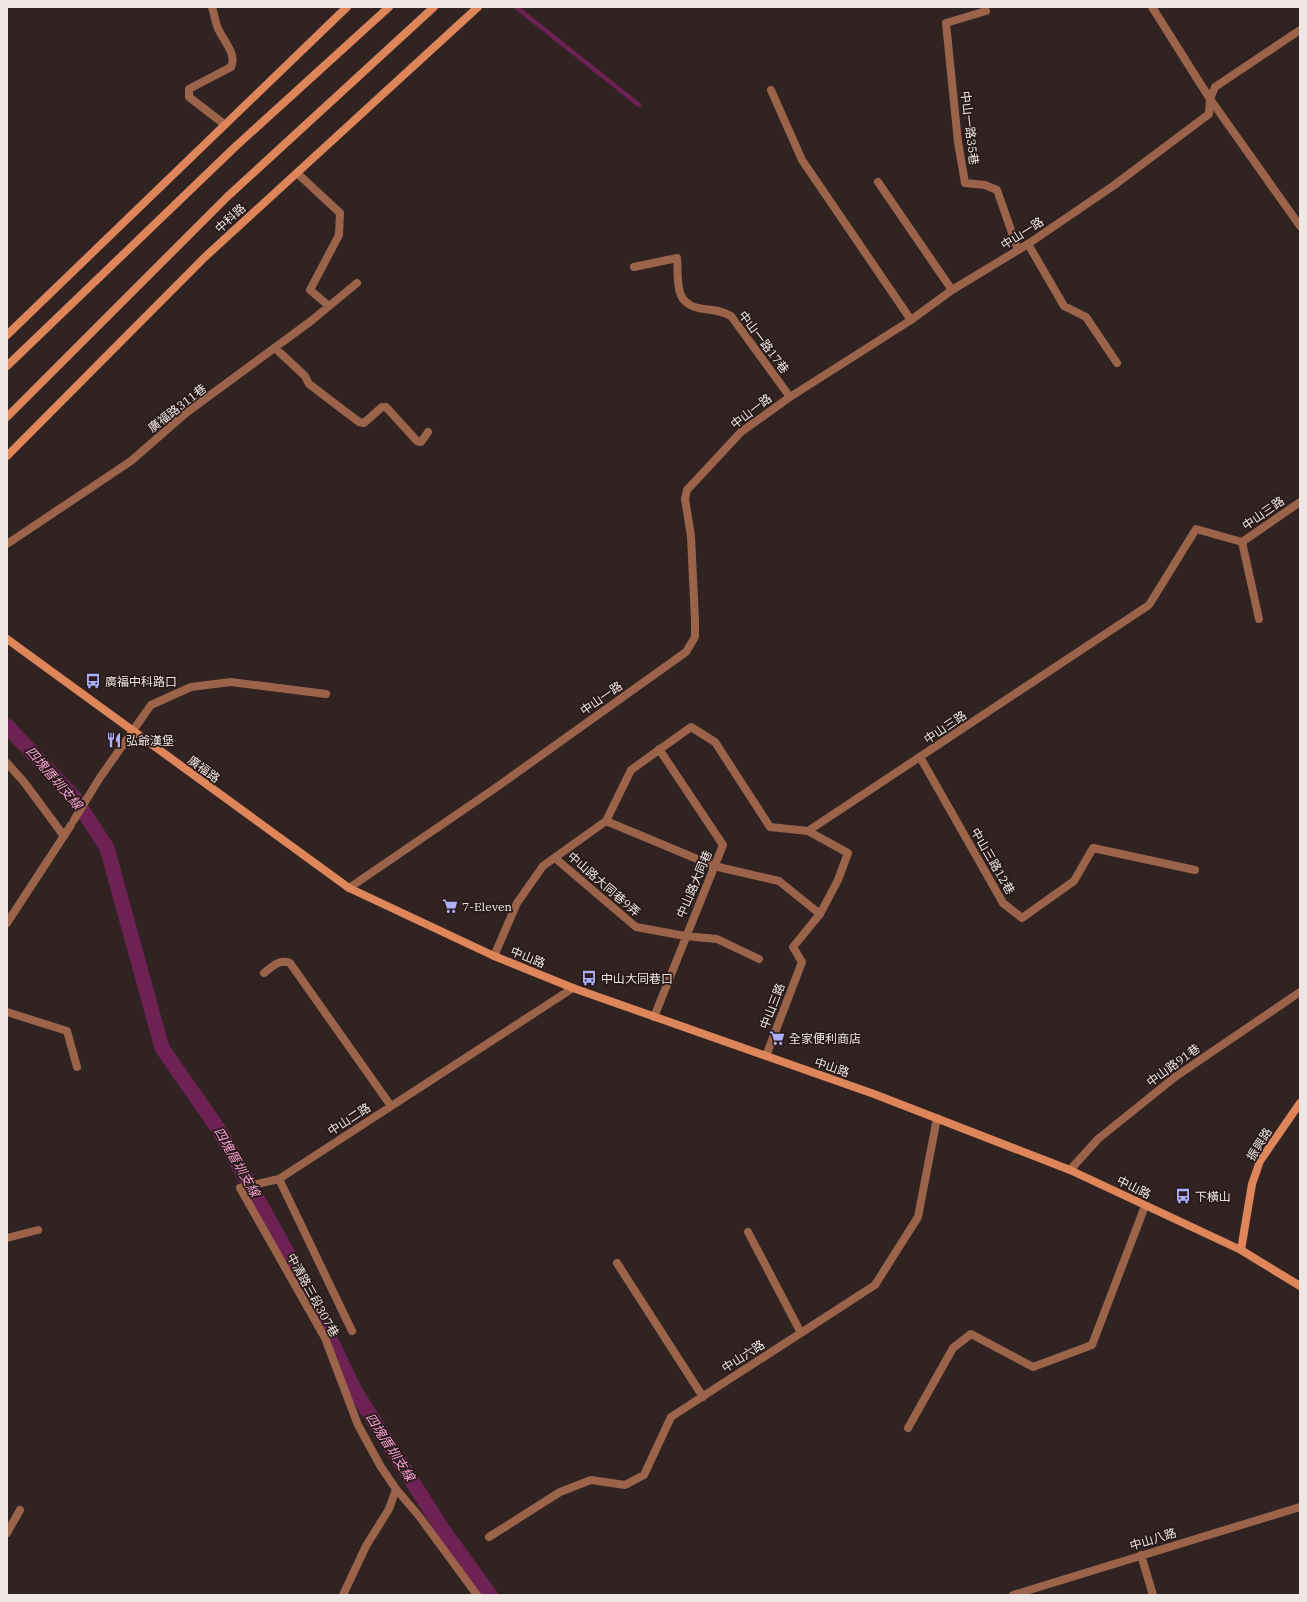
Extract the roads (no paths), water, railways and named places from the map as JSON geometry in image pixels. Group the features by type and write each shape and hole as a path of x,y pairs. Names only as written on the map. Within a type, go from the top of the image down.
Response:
{"street":[{"path":"212,7 217,26 233,57 233,63 231,67 189,89 189,97 224,124"},
{"path":"7,335 347,7"},
{"path":"7,366 235,147 389,7"},
{"name":"中科路","path":"7,417 227,197 434,7"},
{"name":"中科路","path":"7,456 205,257 478,7"},
{"path":"1152,7 1210,99 1300,226"},
{"name":"中山一路35巷","path":"986,11 946,23 958,142 965,183 985,185 997,190 1018,250"},
{"name":"中山一路","path":"349,888 494,789 686,652 695,637 692,536 685,499 687,490 741,432 790,397 911,320 952,290 1028,244 1113,186 1209,114 1210,99 1215,87 1300,30"},
{"path":"771,90 802,160 911,320"},
{"path":"297,173 340,213 339,234 310,290 329,306"},
{"path":"878,182 952,290"},
{"path":"1028,244 1064,306 1086,317 1117,363"},
{"name":"中山一路17巷","path":"634,267 677,258 681,298 685,303 693,308 723,311 732,316 790,397"},
{"name":"廣福路311巷","path":"7,544 131,461 186,413 275,348 357,283"},
{"path":"275,348 306,376 309,384 359,422 364,424 382,407 386,407 417,441 421,442 428,432"},
{"name":"中山三路","path":"766,1056 802,962 793,947 820,914 838,880 848,852 808,831 1149,605 1196,529 1242,542 1300,502"},
{"path":"1242,542 1259,619"},
{"name":"廣福路","path":"7,639 132,732 349,888"},
{"path":"7,923 73,822 98,779 151,705 191,687 231,682 326,694"},
{"path":"494,956 517,903 543,866 606,821 631,770 691,727 715,742 770,827 808,831"},
{"name":"中山路大同巷","path":"654,1017 685,936 723,845 659,749"},
{"name":"中山三路12巷","path":"920,758 1003,903 1022,918 1074,881 1093,848 1194,870"},
{"path":"7,763 24,782 64,836"},
{"path":"606,821 714,866 779,881 820,914"},
{"name":"中山路大同巷9弄","path":"555,858 636,927 685,936 717,939 759,959"},
{"name":"中山路","path":"349,888 494,956 573,988 874,1094 1070,1170 1241,1250 1300,1286"},
{"path":"264,973 277,962 283,960 290,963 391,1106"},
{"name":"中山二路","path":"240,1188 279,1178 573,988"},
{"name":"中山路91巷","path":"1070,1170 1098,1139 1175,1077 1300,992"},
{"path":"7,1012 67,1032 77,1066"},
{"name":"振興路","path":"1241,1250 1252,1184 1260,1161 1300,1103"},
{"name":"中山六路","path":"489,1537 560,1492 591,1480 625,1484 644,1475 671,1417 875,1285 918,1217 937,1118"},
{"path":"279,1178 352,1331"},
{"name":"中清路三段307巷","path":"240,1188 325,1338 358,1426 396,1489 419,1516 477,1595"},
{"path":"908,1428 953,1348 970,1334 1033,1367 1092,1345 1145,1206"},
{"path":"7,1238 38,1230"},
{"path":"748,1232 801,1333"},
{"path":"617,1263 703,1397"},
{"path":"343,1595 366,1546 389,1509 396,1489"},
{"name":"中山八路","path":"1013,1595 1300,1506"},
{"path":"7,1533 20,1510"},
{"path":"1141,1555 1153,1595"}],"waterway":[{"path":"516,7 639,105"},
{"name":"四塊厝圳支線","path":"7,726 74,797 107,848 162,1048 219,1130 297,1270 355,1391 443,1530 490,1595"}],"place":[{"name":"廣福中科路口","path":"93,681"},
{"name":"弘爺漢堡","path":"114,740"},
{"name":"7-Eleven","path":"450,906"},
{"name":"中山大同巷口","path":"589,978"},
{"name":"全家便利商店","path":"777,1038"},
{"name":"下橫山","path":"1183,1196"}]}
